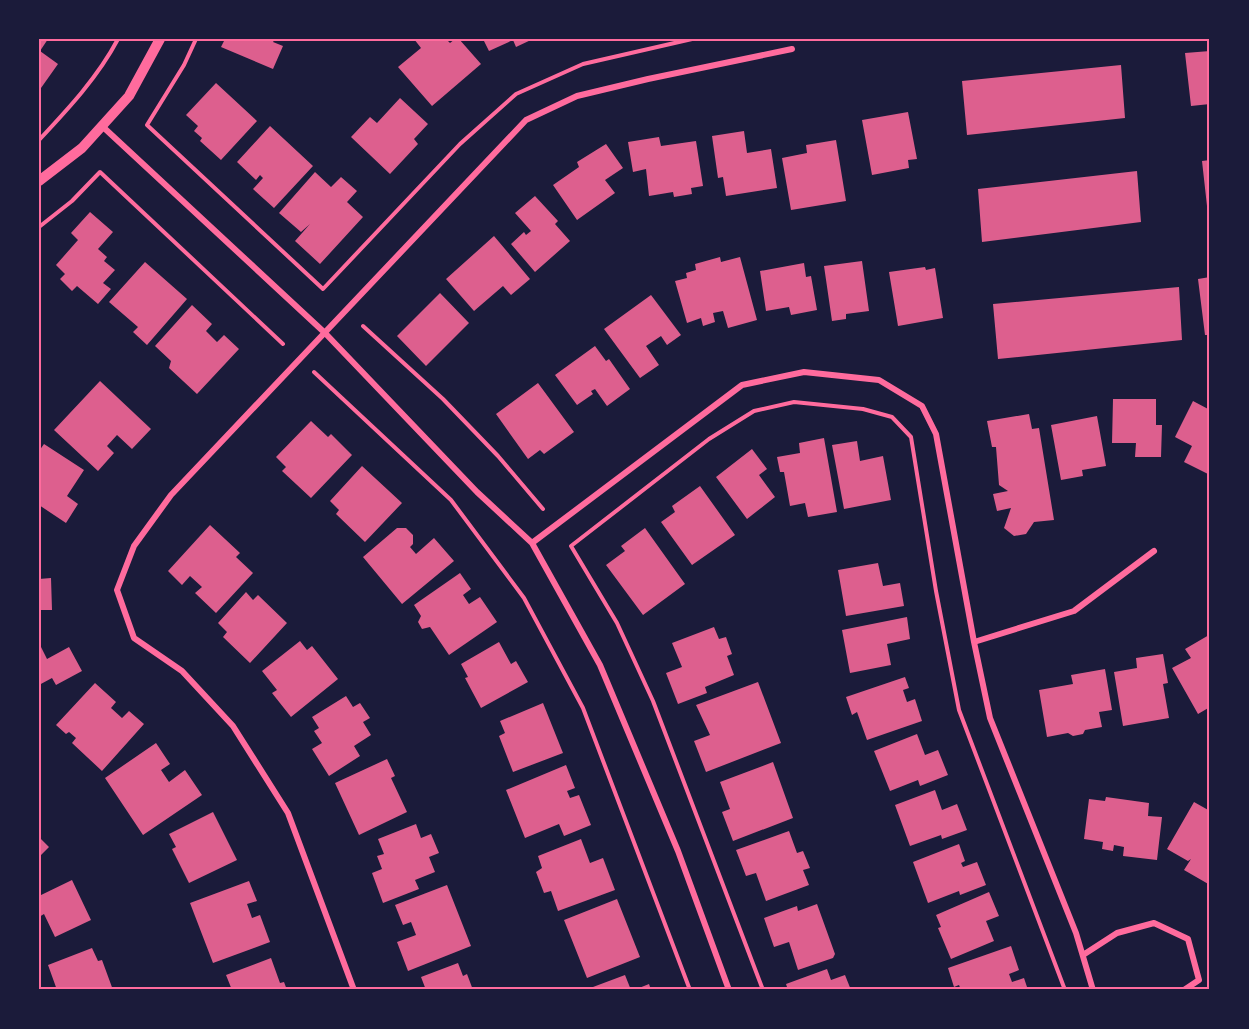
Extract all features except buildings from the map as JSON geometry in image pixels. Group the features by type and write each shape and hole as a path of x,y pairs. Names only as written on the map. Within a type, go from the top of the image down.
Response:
{"street":[{"path":"39,181 82,148 129,96 160,39"},
{"path":"354,990 288,813 232,726 182,671 134,638 117,590 134,546 171,495 525,120 577,96 792,50"},
{"path":"102,126 325,333 477,492 532,543 600,665 678,851 729,990"},
{"path":"532,543 742,385 804,372 879,380 922,406 936,434 990,718 1076,933 1093,990"},
{"path":"974,642 1074,610 1154,551"},
{"path":"1083,955 1117,933 1154,923 1188,939 1199,980 1184,990"}],"path":[{"path":"39,140 76,99 110,54 117,39"},
{"path":"196,39 184,64 147,124 323,289 460,144 516,94 583,64 692,39"},
{"path":"39,226 72,201 100,172 283,344"},
{"path":"363,326 443,399 498,456 543,509"},
{"path":"314,372 451,500 524,598 583,708 690,990"},
{"path":"763,990 653,701 616,623 571,546 709,439 754,411 794,402 864,409 892,417 911,437 936,591 959,710 1065,990"}]}
